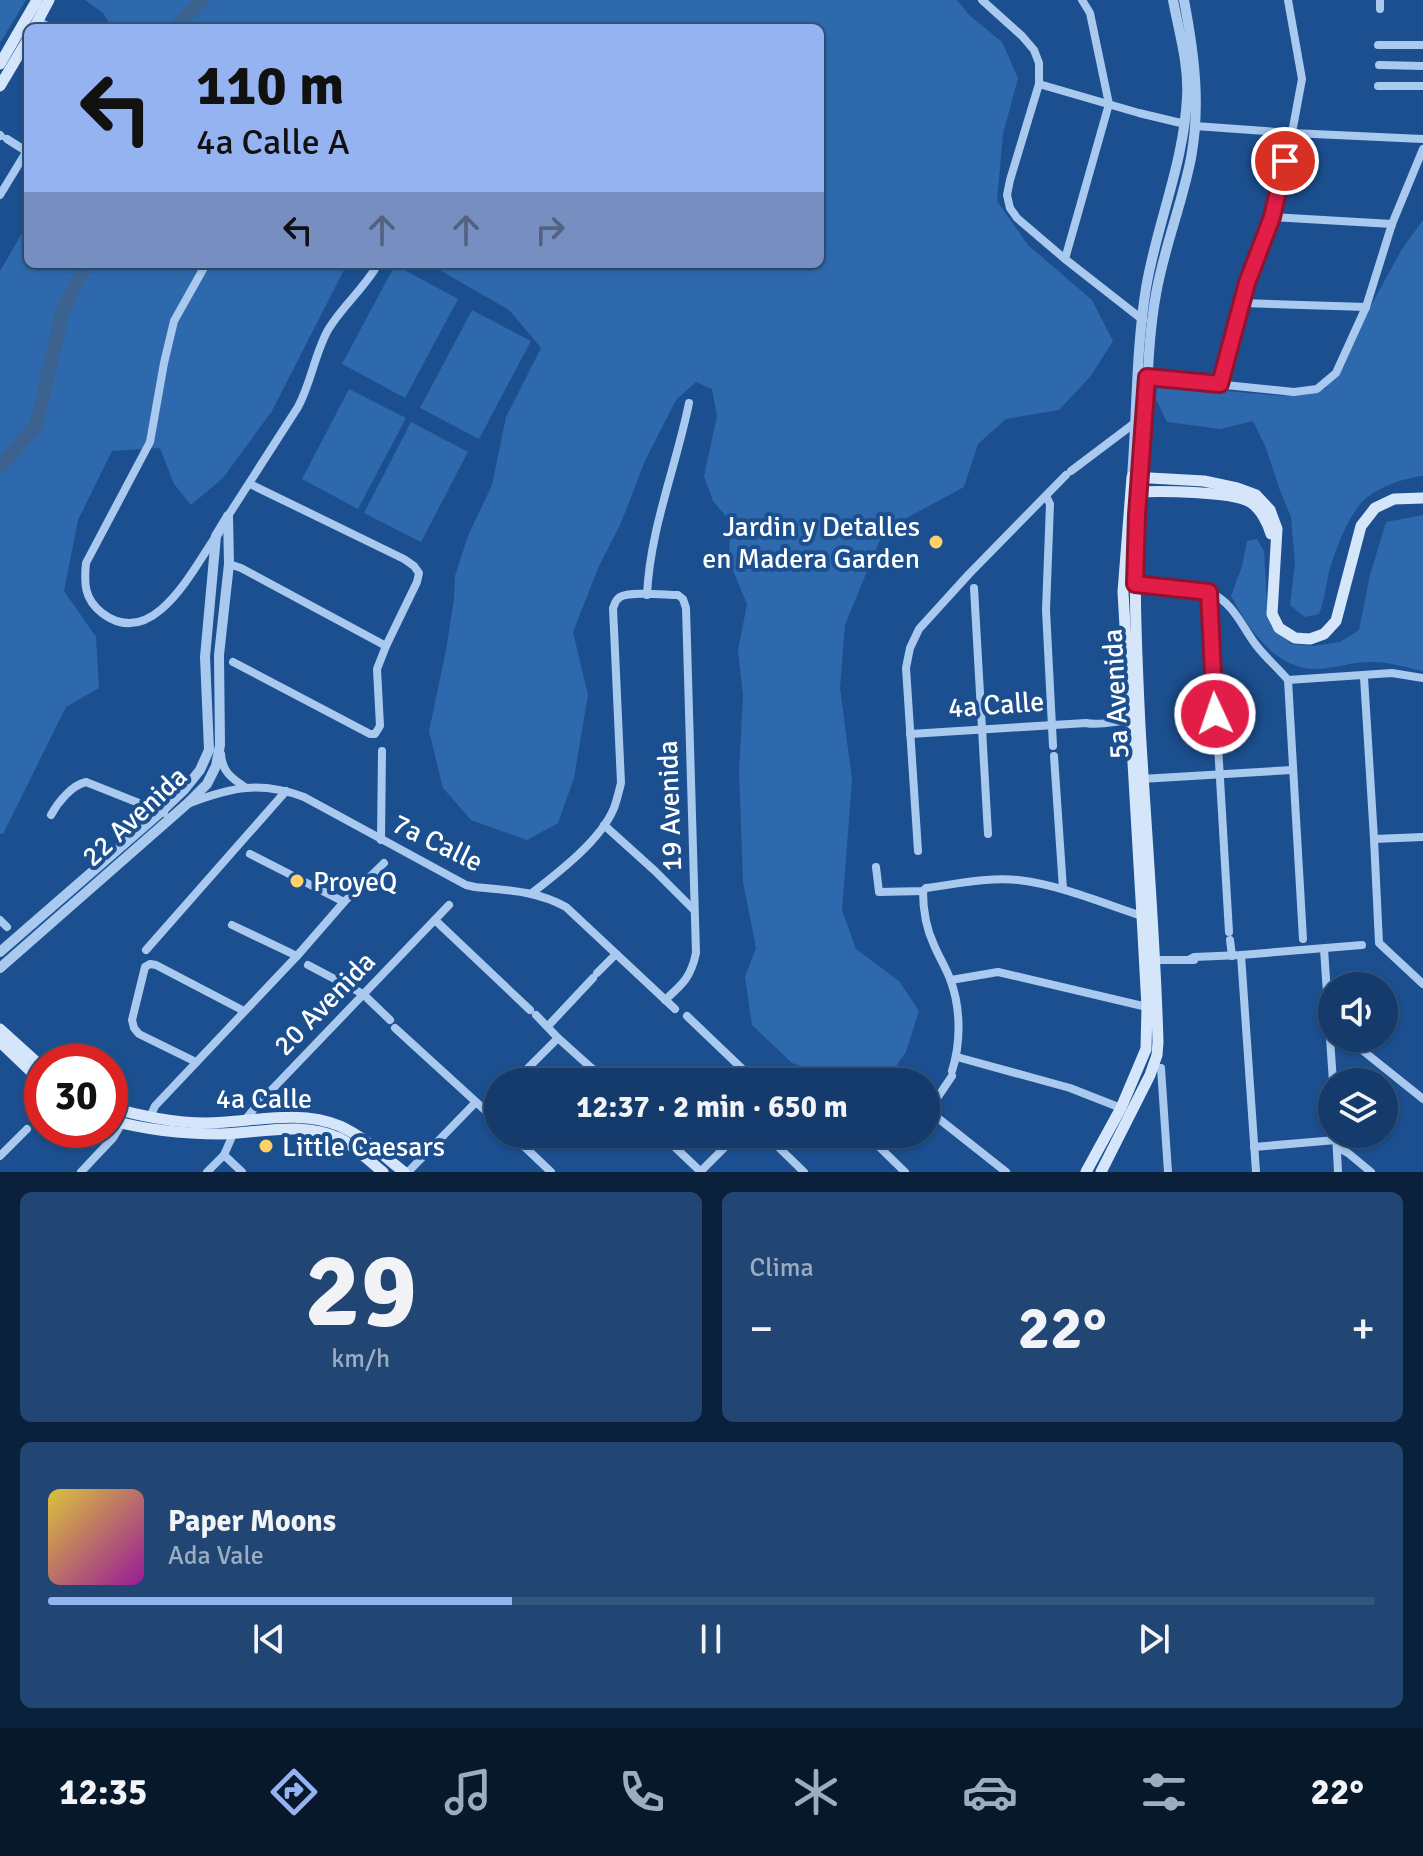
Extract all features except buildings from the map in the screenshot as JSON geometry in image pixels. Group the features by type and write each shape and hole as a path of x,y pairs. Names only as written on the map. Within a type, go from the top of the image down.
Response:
{"main road":[{"path":"0,64 37,0"},
{"path":"36,24 49,0"},
{"path":"0,86 24,46"},
{"path":"1136,477 1204,481 1256,495 1270,510 1277,529 1272,614 1279,628 1295,638 1310,639 1324,634 1336,621 1361,526 1375,508 1394,499 1423,500"},
{"name":"5a Avenida","path":"1136,477 1123,592 1131,720 1139,779 1152,1052"},
{"path":"1135,492 1235,497 1253,503 1268,524 1276,558"},
{"name":"5a Avenida","path":"1135,492 1134,619 1142,916 1150,960 1147,1007 1152,1052"},
{"path":"0,1029 24,1051"},
{"path":"0,1042 24,1065"},
{"path":"1086,1172 1152,1052"},
{"path":"1101,1172 1150,1075 1152,1052"},
{"name":"4a Calle","path":"128,1113 204,1123 294,1117 310,1119 340,1126 406,1172"},
{"name":"4a Calle","path":"128,1124 182,1132 232,1133 292,1128 325,1133 349,1143 383,1172"}],"street":[{"path":"982,0 1034,50 1039,63 1039,84 1010,180 1007,195 1010,208 1017,218 1065,259 1143,320"},
{"path":"1065,259 1109,104 1090,13 1082,0"},
{"name":"5a Avenida","path":"1173,0 1191,79"},
{"name":"5a Avenida","path":"1136,477 1136,422 1143,320 1190,125 1192,44 1184,0"},
{"path":"1220,384 1247,283 1272,217 1302,79 1288,0"},
{"path":"1378,45 1423,45"},
{"path":"1379,65 1423,66"},
{"path":"1039,84 1190,125 1423,139"},
{"path":"1378,86 1423,86"},
{"path":"3,137 24,148"},
{"path":"1147,377 1294,392 1317,389 1336,373 1366,307 1392,224 1423,149"},
{"path":"0,195 24,155"},
{"path":"1272,217 1392,224"},
{"path":"204,268 174,321 150,442 86,563 84,584 89,599 103,614 121,622 138,623 153,618 181,587 288,425 307,390 327,332 376,268"},
{"name":"5a Avenida","path":"1136,477 1153,281"},
{"path":"1243,303 1366,307"},
{"path":"532,893 573,861 604,825 614,808 621,783 613,608 618,598 647,595 651,553 689,403"},
{"path":"918,851 906,668 910,648 919,629 1069,473 1136,422"},
{"path":"233,662 370,734 377,733 380,726 377,669 419,573 404,559 250,484"},
{"path":"1046,496 1050,504 1046,610 1063,889"},
{"name":"22 Avenida","path":"0,968 207,784 216,766 220,745 219,655 229,564 228,516"},
{"name":"22 Avenida","path":"0,952 162,811 200,770 209,750 205,657 216,536"},
{"path":"229,564 386,646"},
{"path":"1135,584 1209,592 1218,596 1233,609 1257,646 1288,680 1303,939"},
{"path":"974,588 988,834"},
{"path":"1209,592 1229,936 1236,956 1256,1172"},
{"name":"19 Avenida","path":"647,595 678,595 686,608 696,953 693,970 665,1000"},
{"path":"205,657 219,655"},
{"path":"1288,680 1392,673 1423,678"},
{"path":"1364,677 1379,943 1423,984"},
{"name":"4a Calle","path":"910,734 1086,723 1101,718 1131,720"},
{"path":"220,745 221,764 229,776 245,787"},
{"path":"381,840 382,751"},
{"path":"1139,779 1292,770"},
{"path":"51,815 77,786 86,782 162,811 170,819"},
{"name":"7a Calle","path":"188,803 245,787 286,791 304,797 466,885 550,898 566,907 675,1009"},
{"path":"146,950 286,791"},
{"path":"604,825 694,910"},
{"path":"1374,839 1423,837"},
{"path":"250,854 344,902"},
{"path":"150,1117 155,1106 384,863"},
{"path":"876,867 879,892 923,891 926,888 990,880 1018,880 1063,889 1142,916"},
{"path":"923,891 926,924 951,980 958,1010 957,1057 952,1073 940,1092"},
{"name":"20 Avenida","path":"207,1172 224,1155 232,1133 260,1102 449,905"},
{"path":"435,920 592,1068"},
{"path":"232,925 297,956"},
{"path":"17,936 25,946"},
{"path":"1150,960 1201,960 1362,945"},
{"path":"1324,949 1326,972"},
{"path":"548,1026 616,954"},
{"path":"196,1062 139,1034 134,1028 132,1020 148,965 156,965 244,1011"},
{"path":"308,965 363,994 484,1109"},
{"path":"951,980 998,972 1147,1007"},
{"path":"687,1016 741,1068"},
{"path":"528,1068 558,1038"},
{"path":"1364,1052 1423,1099"},
{"path":"957,1057 1070,1088 1121,1108"},
{"path":"1161,1068 1168,1172"},
{"path":"406,1172 476,1102"},
{"path":"940,1121 1006,1172"},
{"path":"0,1156 24,1132"},
{"path":"1254,1147 1318,1142"},
{"path":"81,1172 104,1148"},
{"path":"526,1148 551,1172"},
{"path":"676,1148 701,1172 724,1148"},
{"path":"779,1148 804,1172"},
{"path":"880,1148 905,1172"},
{"path":"1336,1148 1338,1172"},
{"path":"1343,1148 1371,1172"},
{"path":"224,1155 242,1172"}],"shaded area":[{"path":"0,0 26,0 0,43"},
{"path":"85,0 957,0 969,15 1002,42 1018,78 1003,134 997,201 1028,245 1092,300 1113,341 1090,377 1059,410 1006,419 978,444 964,487 884,530 845,625 840,688 852,780 842,910 856,949 899,981 919,1011 906,1052 895,1068 805,1068 792,1063 752,1025 745,977 756,948 743,882 739,772 743,696 738,650 747,604 729,561 730,521 713,501 704,476 717,416 712,389 696,382 676,400 645,461 573,632 588,695 574,778 558,823 527,840 471,820 443,788 429,731 446,650 455,576 468,536 492,485 506,417 541,348 509,310 436,268 824,268 824,24 110,24 103,13"},
{"path":"1423,220 1423,476 1390,485 1361,503 1337,549 1319,614 1305,617 1290,605 1295,564 1291,517 1253,421 1221,429 1167,422 1156,399 1157,385 1283,396 1325,389 1402,249"},
{"path":"24,230 24,268 345,268 272,411 223,478 191,505 174,484 160,448 112,451 78,520 64,591 96,637 99,688 66,707 3,834 0,834 0,271"},
{"path":"393,268 401,268 458,299 405,398 342,364"},
{"path":"472,310 531,341 479,439 420,408"},
{"path":"349,389 406,418 358,509 302,479"},
{"path":"411,422 468,452 421,542 364,513"},
{"path":"1423,515 1423,671 1380,662 1318,669 1289,663 1255,634 1231,596 1247,541 1257,539 1264,551 1271,626 1291,644 1314,646 1340,642 1359,630 1370,575 1386,522"}],"waterway":[{"path":"179,24 202,0"},
{"path":"0,466 36,426 63,310 84,268"}],"place":[{"name":"Jardin y Detalles en Madera Garden","path":"936,542"},
{"name":"ProyeQ","path":"297,881"},
{"name":"Little Caesars","path":"266,1146"}],"route":[{"path":"1215,714 1209,592 1135,584 1147,377 1220,384 1247,283 1272,217 1285,161"}]}
